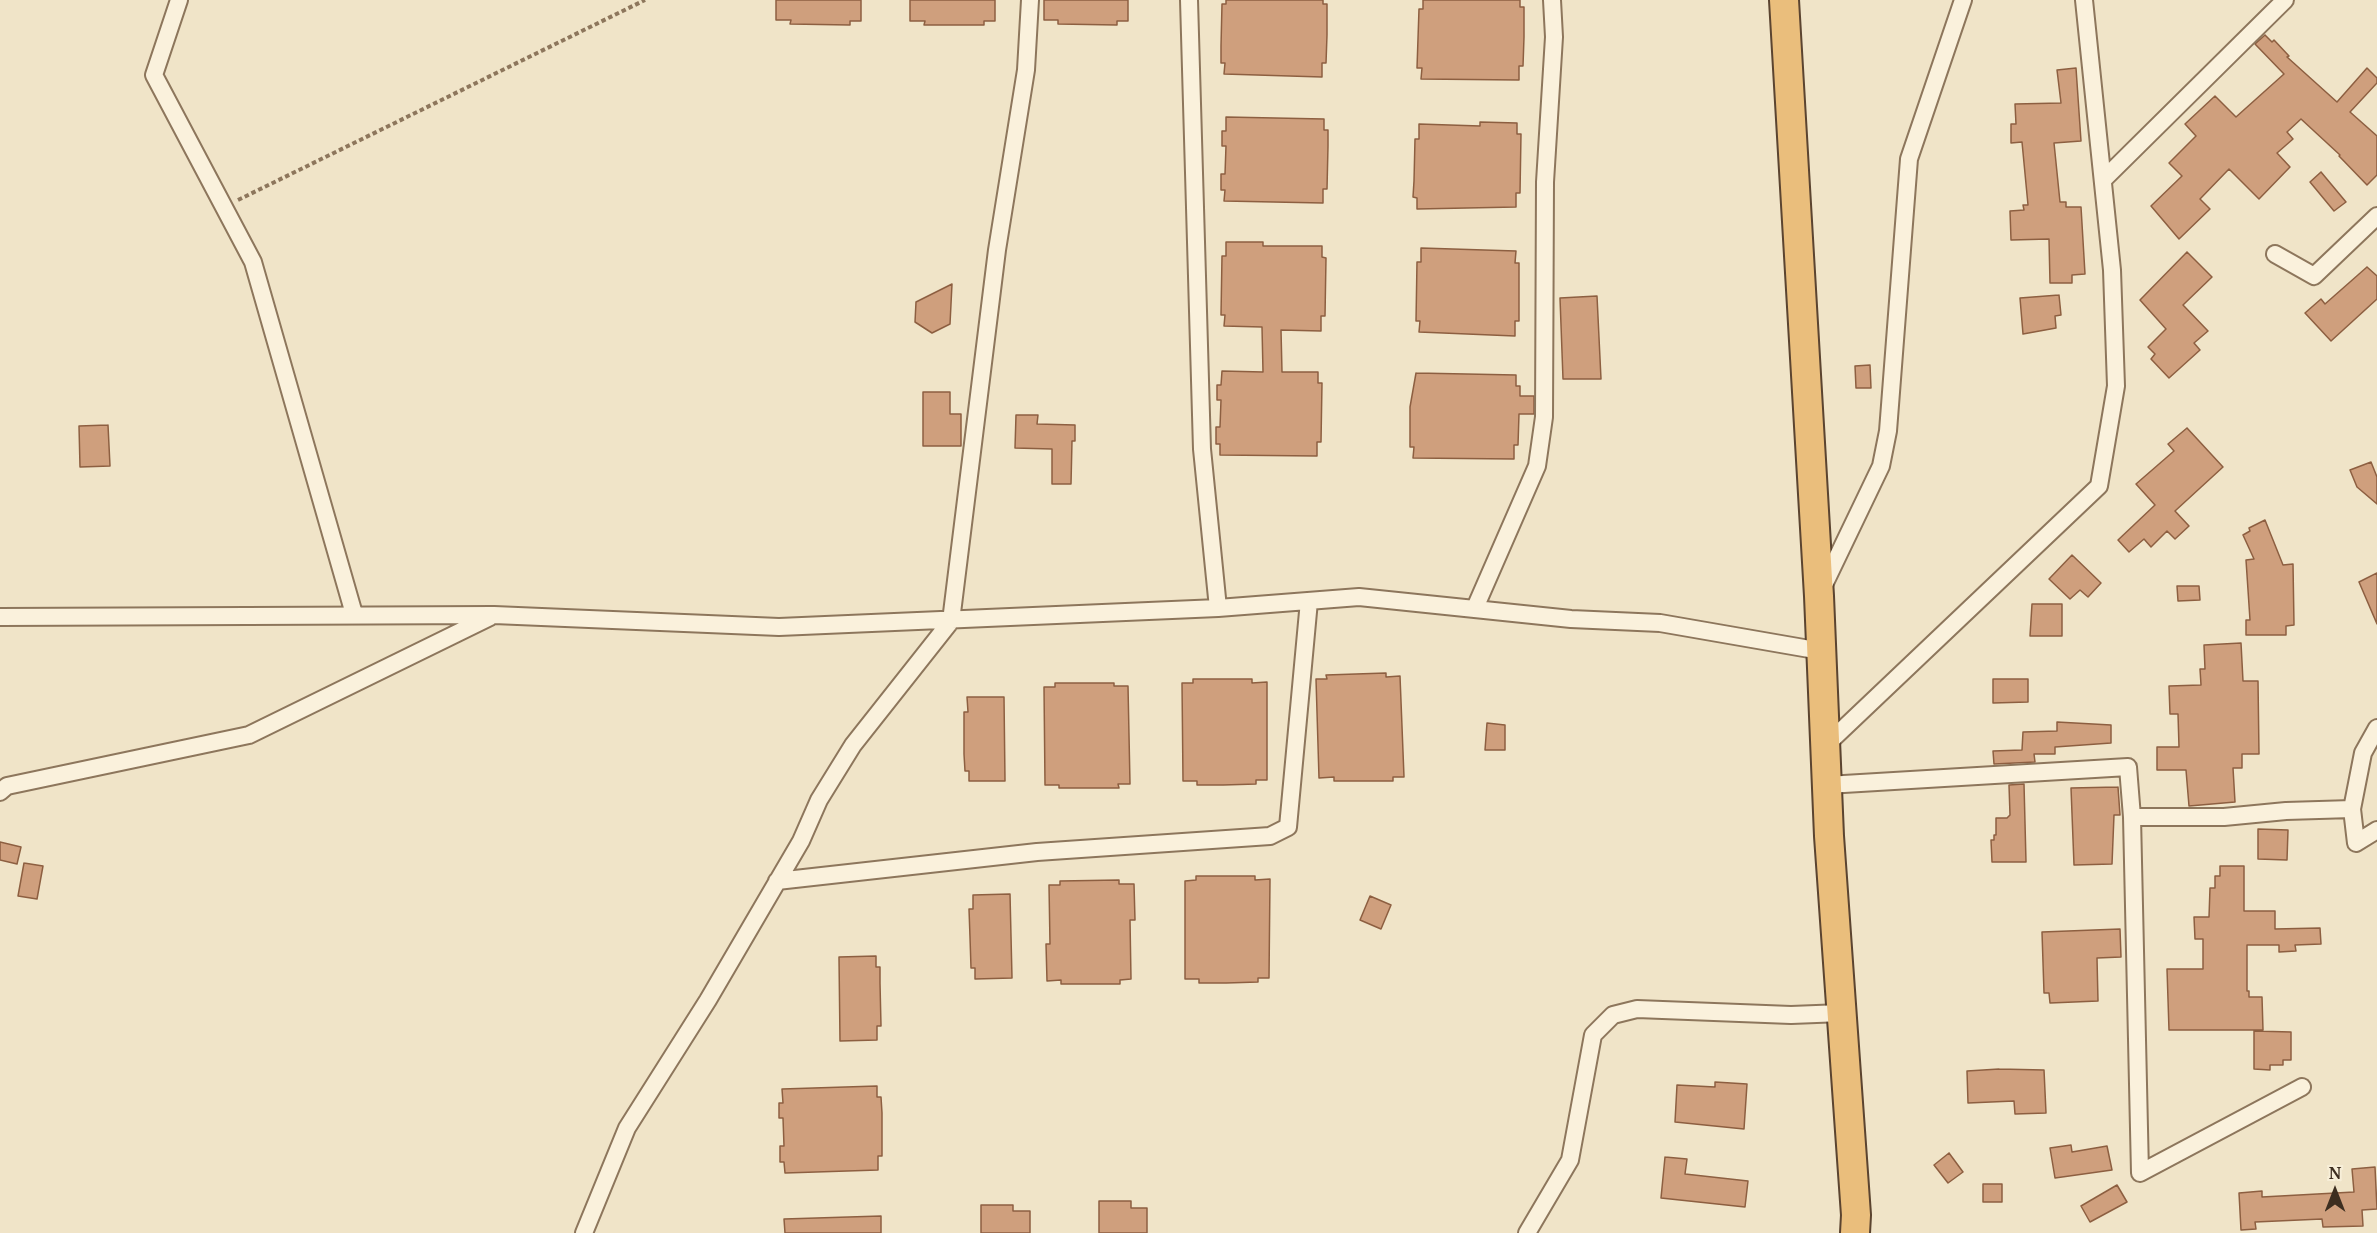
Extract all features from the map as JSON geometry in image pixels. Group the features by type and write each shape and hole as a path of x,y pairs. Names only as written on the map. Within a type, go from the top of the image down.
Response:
{"highway":[{"path":"1784,0 1820,596 1824,747 1856,1215 1855,1233"}],"street":[{"path":"179,0 154,75 253,262 354,614"},
{"path":"584,1233 627,1128 708,1000 801,841 819,800 853,745 951,621 996,250 1026,70 1030,0"},
{"path":"1189,0 1203,448 1218,608"},
{"path":"1475,608 1537,466 1544,417 1545,182 1554,37 1552,0"},
{"path":"1820,596 1881,466 1888,431 1909,159 1963,0"},
{"path":"1824,747 2099,486 2116,386 2112,270 2084,0"},
{"path":"2103,180 2285,0"},
{"path":"2275,254 2314,276 2377,216"},
{"path":"0,618 354,614 494,615 779,627 1218,608 1359,597 1571,619 1660,623 1821,651"},
{"path":"777,881 1037,852 1270,836 1288,827 1309,601"},
{"path":"0,792 7,786 249,735 494,615"},
{"path":"2377,728 2363,753 2352,809 2356,843 2377,831"},
{"path":"1827,785 2128,767 2132,817 2140,1173 2302,1087"},
{"path":"2132,817 2224,817 2286,811 2352,809"},
{"path":"1527,1233 1570,1160 1593,1035 1613,1015 1638,1009 1791,1015 1842,1013"}],"path":[{"path":"224,207 645,0"}],"building":[{"path":"776,0 861,0 861,21 850,21 850,25 790,24 791,20 776,20"},
{"path":"910,0 995,0 995,21 984,21 984,25 924,25 925,21 910,21"},
{"path":"1044,0 1128,0 1128,21 1117,21 1117,25 1058,24 1058,20 1044,20"},
{"path":"1226,0 1323,0 1323,4 1327,4 1327,35 1326,63 1322,63 1322,77 1224,74 1225,63 1221,63 1222,4 1226,4"},
{"path":"1423,0 1520,0 1520,7 1524,7 1524,37 1523,66 1519,66 1519,80 1421,79 1422,68 1417,68 1419,9 1423,9"},
{"path":"2265,35 2272,42 2274,40 2289,56 2287,57 2337,102 2367,68 2377,78 2377,83 2350,112 2377,136 2377,175 2367,185 2340,155 2301,119 2287,132 2293,139 2277,153 2290,167 2259,199 2229,169 2200,199 2210,209 2179,239 2151,206 2182,176 2169,163 2196,136 2185,124 2215,96 2236,117 2284,74 2255,44"},
{"path":"2076,68 2081,141 2054,143 2060,202 2066,202 2066,207 2081,207 2085,274 2072,275 2072,283 2050,283 2049,239 2011,240 2010,211 2024,210 2023,205 2028,205 2022,142 2011,143 2011,124 2016,124 2015,104 2061,103 2057,70"},
{"path":"1226,117 1324,119 1324,130 1328,130 1328,146 1327,189 1323,189 1323,203 1224,201 1225,190 1221,190 1221,174 1225,174 1226,146 1222,146 1222,131 1226,131"},
{"path":"1480,122 1517,123 1517,134 1521,134 1520,193 1516,193 1516,207 1417,209 1417,198 1413,197 1415,139 1419,139 1419,124 1480,126"},
{"path":"2321,172 2346,202 2334,211 2310,182"},
{"path":"1226,242 1263,242 1263,246 1322,246 1322,257 1326,258 1325,316 1321,316 1321,331 1281,330 1282,372 1318,372 1318,383 1322,383 1321,442 1317,442 1317,456 1220,455 1220,444 1216,444 1216,427 1220,427 1221,400 1217,400 1217,385 1221,385 1222,371 1263,372 1262,327 1224,326 1225,315 1221,315 1222,256 1226,256"},
{"path":"1421,248 1516,251 1515,263 1519,263 1519,321 1515,321 1515,336 1419,332 1420,321 1416,321 1417,262 1421,262"},
{"path":"2187,252 2212,277 2183,305 2208,331 2194,343 2200,350 2169,378 2151,359 2155,354 2148,347 2166,329 2140,300"},
{"path":"2367,267 2377,276 2377,299 2331,341 2305,313 2321,299 2325,304"},
{"path":"952,284 950,324 932,333 915,322 916,302"},
{"path":"2059,295 2061,315 2055,316 2056,328 2023,334 2020,298"},
{"path":"1597,296 1601,379 1563,379 1560,298"},
{"path":"1870,365 1871,388 1856,388 1855,366"},
{"path":"1416,373 1516,375 1516,386 1520,386 1520,396 1534,396 1534,414 1519,414 1518,445 1514,445 1514,459 1413,458 1414,447 1410,447 1410,407"},
{"path":"923,392 950,392 950,414 961,414 961,446 923,446"},
{"path":"1016,415 1038,415 1037,424 1075,425 1075,441 1072,441 1071,484 1052,484 1052,449 1015,448"},
{"path":"108,425 110,466 80,467 79,426"},
{"path":"2187,428 2223,467 2175,511 2189,526 2175,539 2167,531 2151,547 2144,539 2129,552 2118,540 2155,505 2136,484 2174,451 2168,444"},
{"path":"2371,462 2377,477 2377,504 2357,487 2350,470"},
{"path":"2265,520 2283,565 2293,564 2294,625 2286,626 2286,635 2246,635 2246,620 2250,620 2246,560 2254,559 2243,535 2250,531 2249,528"},
{"path":"2072,555 2101,583 2088,597 2080,590 2070,599 2049,579"},
{"path":"2377,573 2377,624 2359,582"},
{"path":"2177,586 2199,586 2200,600 2178,601"},
{"path":"2032,604 2062,604 2062,636 2030,636"},
{"path":"2241,643 2243,681 2258,681 2259,754 2242,754 2242,768 2233,768 2235,802 2189,806 2186,770 2157,770 2157,747 2179,747 2178,714 2170,714 2169,686 2201,685 2200,669 2205,669 2204,645"},
{"path":"1386,673 1386,677 1400,676 1404,777 1393,777 1393,781 1334,781 1334,777 1319,778 1316,679 1327,679 1326,675"},
{"path":"1193,679 1252,679 1252,683 1267,682 1267,780 1256,780 1256,784 1223,785 1197,785 1197,781 1183,781 1182,683 1193,683"},
{"path":"1993,679 2028,679 2028,702 1993,703"},
{"path":"1055,683 1114,683 1114,686 1128,686 1130,784 1118,784 1119,788 1059,788 1059,785 1045,785 1044,687 1055,687"},
{"path":"967,697 1004,697 1005,781 969,781 969,771 965,771 964,754 964,712 968,712"},
{"path":"2057,722 2111,725 2111,743 2055,747 2055,754 2034,754 2035,762 1994,764 1993,751 2022,750 2023,732 2057,731"},
{"path":"1487,723 1505,725 1505,750 1485,750"},
{"path":"2024,784 2026,862 1992,862 1991,840 1994,840 1994,835 1996,835 1996,818 2007,818 2010,815 2009,785"},
{"path":"2118,787 2120,815 2114,815 2112,864 2074,865 2071,788"},
{"path":"2258,829 2288,830 2287,860 2258,859"},
{"path":"0,842 21,847 17,864 0,860"},
{"path":"24,863 43,866 37,899 18,896"},
{"path":"2220,866 2244,866 2244,911 2275,911 2275,929 2320,928 2321,944 2295,945 2296,951 2279,952 2279,945 2247,945 2247,991 2249,991 2249,997 2262,997 2263,1030 2169,1030 2167,969 2203,969 2203,939 2195,939 2194,917 2209,917 2210,888 2215,888 2215,876 2220,876"},
{"path":"1196,876 1255,876 1255,880 1270,879 1269,978 1258,978 1258,982 1226,983 1199,983 1199,979 1185,979 1185,881 1196,880"},
{"path":"1119,880 1119,884 1134,884 1135,920 1130,920 1131,979 1120,980 1120,984 1061,984 1061,980 1047,981 1046,944 1050,944 1049,885 1060,885 1060,881"},
{"path":"1010,894 1012,978 975,979 975,968 971,968 969,909 973,909 973,895"},
{"path":"1370,896 1391,905 1381,929 1360,920"},
{"path":"2120,929 2121,957 2097,958 2098,1001 2050,1003 2049,993 2044,993 2042,932"},
{"path":"876,956 876,967 880,967 881,1026 877,1026 877,1040 840,1041 839,957"},
{"path":"2254,1031 2291,1032 2291,1060 2283,1060 2283,1065 2270,1065 2270,1070 2254,1069"},
{"path":"2044,1070 2046,1113 2015,1114 2014,1101 1968,1103 1967,1071"},
{"path":"1715,1082 1747,1084 1744,1129 1675,1122 1677,1085 1715,1087"},
{"path":"877,1086 877,1097 881,1097 882,1113 882,1156 878,1156 878,1170 785,1173 784,1162 780,1162 780,1146 784,1146 783,1118 779,1118 779,1103 783,1103 782,1089"},
{"path":"2071,1145 2072,1152 2107,1146 2112,1170 2055,1178 2050,1148"},
{"path":"1949,1153 1963,1172 1948,1183 1934,1165"},
{"path":"1665,1157 1687,1159 1685,1174 1748,1181 1745,1207 1661,1198"},
{"path":"2375,1167 2377,1209 2362,1210 2363,1226 2323,1227 2322,1219 2255,1222 2256,1229 2241,1230 2239,1193 2262,1191 2262,1197 2354,1192 2352,1169"},
{"path":"1983,1184 2002,1184 2002,1202 1983,1202"},
{"path":"2117,1185 2127,1202 2090,1222 2081,1206"},
{"path":"1099,1201 1131,1201 1131,1208 1147,1208 1147,1233 1099,1233"},
{"path":"981,1205 1013,1205 1013,1211 1030,1211 1030,1233 981,1233"},
{"path":"881,1216 881,1233 785,1233 784,1219"}]}
